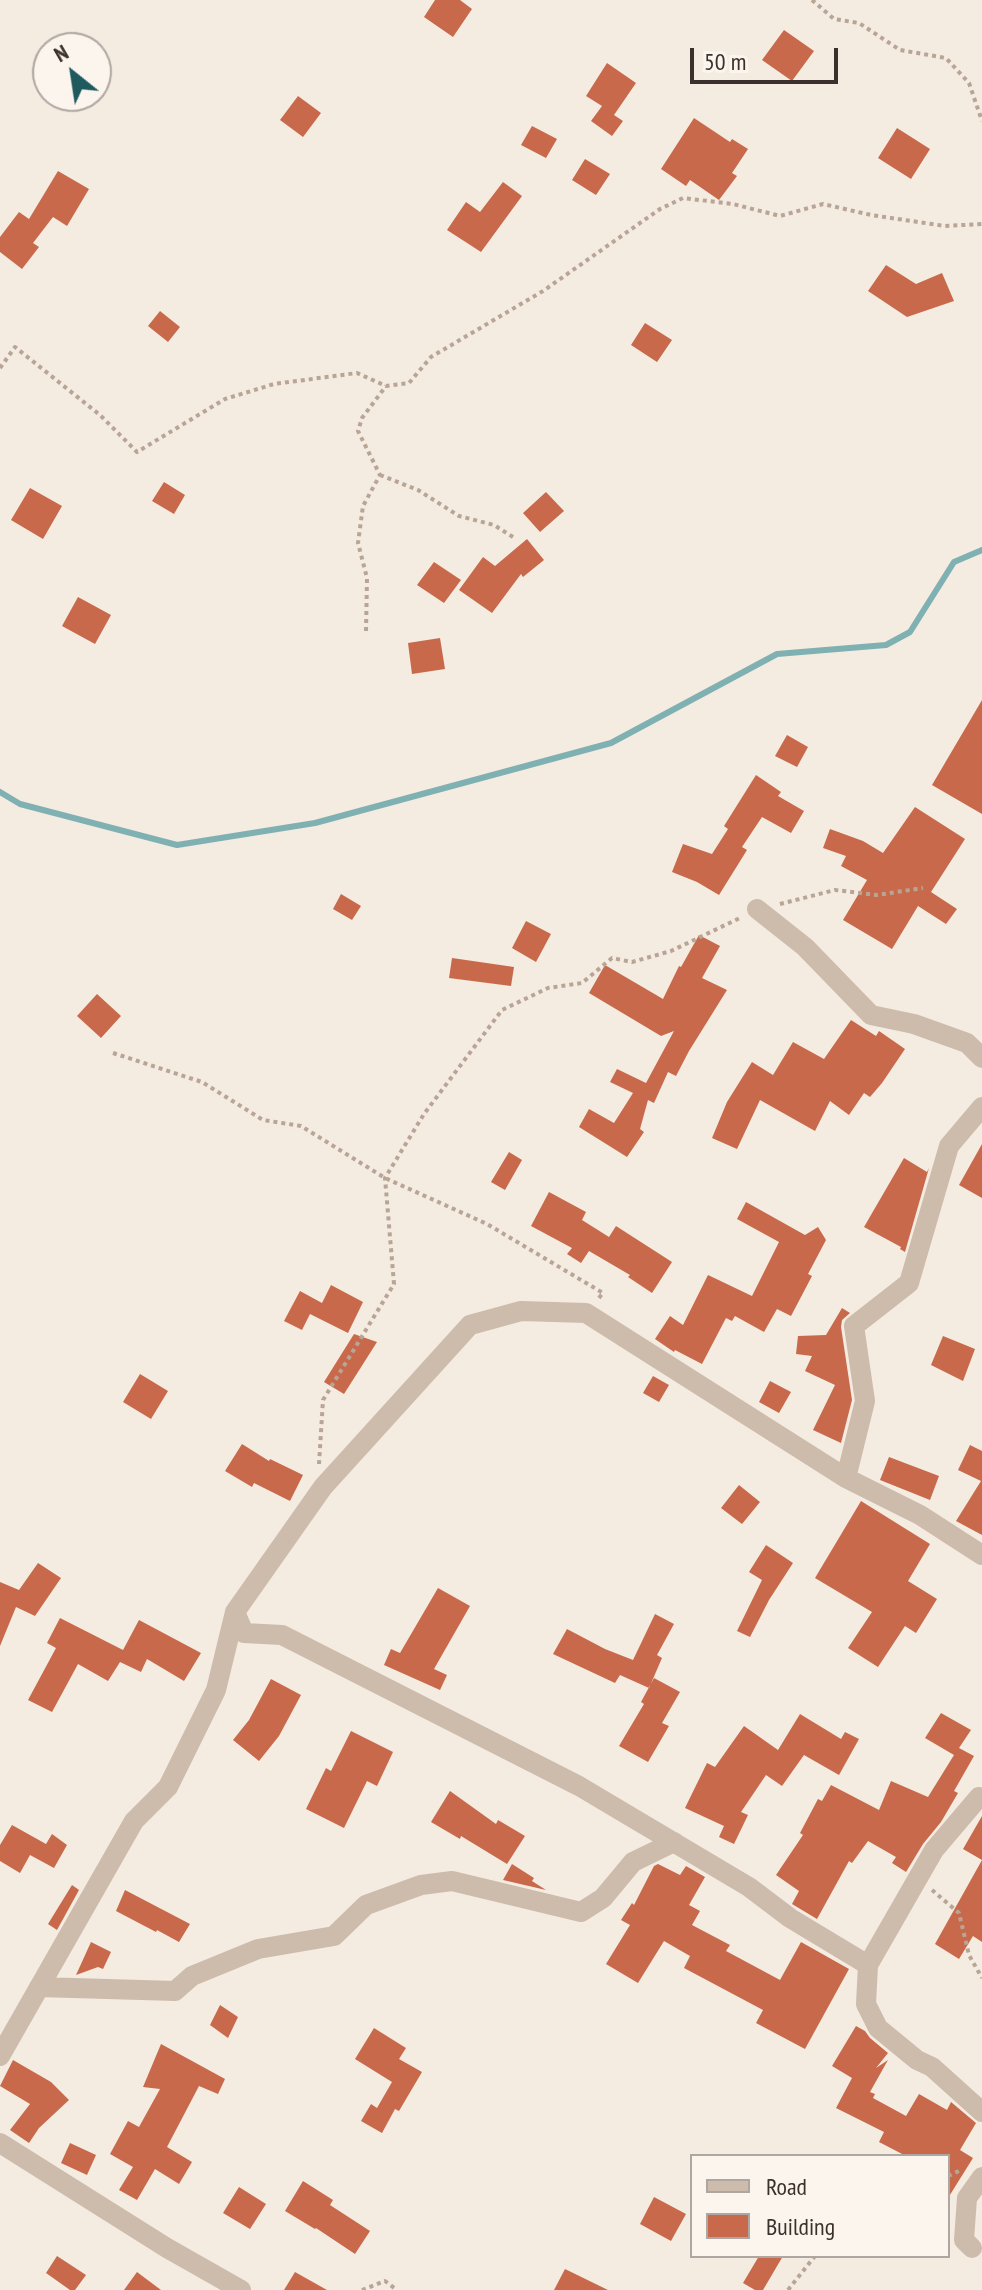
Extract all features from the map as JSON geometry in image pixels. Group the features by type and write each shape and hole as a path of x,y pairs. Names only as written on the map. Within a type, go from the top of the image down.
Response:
{"street":[{"path":"757,909 805,947 871,1015 914,1024 967,1043 982,1058"},
{"path":"846,1478 865,1401 854,1326 909,1283 949,1146 982,1107"},
{"path":"0,2056 134,1821 168,1787 216,1690 235,1612 323,1487 470,1325 521,1311 586,1313 846,1478 920,1515 982,1555"},
{"path":"235,1612 244,1633 282,1635 579,1786 749,1887 790,1918 868,1965"},
{"path":"982,1799 979,1797 934,1850 868,1965 866,2004 878,2028 917,2060 932,2067 982,2112"},
{"path":"39,1987 175,1991 192,1976 258,1949 334,1936 366,1905 421,1885 452,1881 581,1912 603,1898 633,1862 674,1842"},
{"path":"0,2143 167,2248 241,2290"},
{"path":"972,2248 964,2240 967,2198 982,2177"}],"path":[{"path":"812,0 834,19 859,23 900,50 946,58 969,83 982,121"},
{"path":"0,368 15,347 100,415 137,452 225,399 274,384 357,373 386,386 409,383 431,357 543,291 660,209 683,198 733,204 780,216 823,204 945,226 982,224"},
{"path":"386,386 362,418 358,431 380,475 418,490 459,516 494,525 513,537"},
{"path":"366,631 367,578 358,543 363,506 380,475"},
{"path":"323,1487 318,1457 323,1400 394,1284 385,1178 424,1114 502,1010 548,988 582,983 612,958 632,962 671,951 757,909 835,890 877,895 923,888"},
{"path":"113,1053 202,1082 263,1120 301,1126 385,1178 487,1224 603,1293 586,1313"},
{"path":"918,1880 959,1913 969,1955 982,1978"},
{"path":"788,2290 813,2258"},
{"path":"362,2290 385,2281 397,2290"}],"building":[{"path":"435,0 460,0 472,9 453,37 424,17"},
{"path":"784,30 814,51 792,81 762,60"},
{"path":"607,63 636,83 614,115 623,121 612,136 591,121 602,106 586,96"},
{"path":"298,96 321,113 303,137 280,120"},
{"path":"694,118 730,142 732,139 748,149 732,173 737,176 719,200 690,180 686,186 661,169"},
{"path":"532,126 557,139 546,158 521,145"},
{"path":"897,128 930,149 911,179 878,158"},
{"path":"585,159 610,174 596,195 572,180"},
{"path":"58,171 89,189 67,226 53,217 33,243 39,247 22,269 0,252 0,237 19,212 29,219"},
{"path":"503,182 522,196 481,252 447,230 466,202 480,212"},
{"path":"886,265 916,284 942,273 954,301 907,317 868,291"},
{"path":"160,311 180,327 168,342 148,326"},
{"path":"645,323 672,340 657,362 631,345"},
{"path":"164,482 185,495 174,514 152,501"},
{"path":"30,488 62,506 43,539 11,520"},
{"path":"546,492 564,511 540,532 523,513"},
{"path":"527,539 544,560 523,577 521,574 492,613 459,590 483,557 495,566"},
{"path":"434,562 461,580 444,603 417,585"},
{"path":"78,597 111,615 95,644 62,626"},
{"path":"440,638 445,669 412,674 408,643"},
{"path":"982,700 982,814 932,785"},
{"path":"787,735 808,747 797,767 775,756"},
{"path":"756,775 781,792 778,796 804,811 791,833 762,817 742,847 747,850 719,895 672,872 683,844 712,854 728,829 724,826"},
{"path":"915,807 965,839 931,892 957,909 946,924 918,906 892,949 843,920 867,880 841,866 846,856 823,848 830,829 863,841 883,853"},
{"path":"341,894 361,906 352,920 333,909"},
{"path":"526,921 551,934 536,962 512,948"},
{"path":"699,935 720,946 702,978 727,990 676,1076 668,1072 654,1103 648,1100 640,1129 644,1132 627,1157 579,1127 589,1109 614,1123 633,1093 610,1082 617,1069 646,1083 674,1031 661,1036 589,993 605,965 663,999"},
{"path":"452,958 514,967 511,986 449,978"},
{"path":"97,994 121,1016 101,1038 77,1016"},
{"path":"851,1020 876,1036 879,1031 905,1049 882,1083 870,1097 864,1093 849,1115 830,1101 815,1131 760,1100 737,1149 712,1138 727,1102 752,1062 773,1075 793,1042 824,1059"},
{"path":"982,1144 982,1198 959,1185"},
{"path":"509,1152 522,1160 505,1190 491,1182"},
{"path":"904,1158 927,1172 929,1168 905,1252 864,1227"},
{"path":"549,1192 586,1212 582,1220 609,1237 616,1226 672,1262 652,1293 628,1277 630,1275 589,1251 581,1263 567,1254 572,1248 531,1226"},
{"path":"746,1202 805,1235 818,1227 826,1240 791,1316 777,1309 764,1332 735,1316 732,1321 726,1318 702,1364 674,1352 655,1339 670,1316 683,1325 708,1275 752,1296 779,1242 737,1219"},
{"path":"331,1285 363,1302 348,1333 310,1314 302,1330 284,1321 300,1291 322,1303"},
{"path":"842,1308 850,1313 842,1320 841,1327 852,1400 841,1443 813,1430 835,1385 805,1371 812,1356 796,1354 798,1336 826,1335"},
{"path":"354,1334 377,1342 344,1394 324,1382"},
{"path":"943,1336 975,1349 963,1381 931,1365"},
{"path":"140,1374 168,1391 151,1419 123,1402"},
{"path":"653,1376 669,1385 659,1402 643,1393"},
{"path":"770,1381 791,1392 779,1413 759,1402"},
{"path":"242,1444 269,1461 303,1475 290,1501 254,1483 252,1487 225,1471"},
{"path":"970,1445 982,1451 982,1535 956,1521 981,1481 958,1470"},
{"path":"889,1457 939,1476 930,1500 880,1480"},
{"path":"739,1485 760,1502 742,1524 721,1508"},
{"path":"861,1501 930,1544 908,1581 937,1599 916,1633 905,1626 878,1667 848,1648 872,1612 815,1578"},
{"path":"766,1545 793,1563 750,1637 737,1631 762,1580 749,1572"},
{"path":"38,1563 61,1578 35,1616 16,1607 0,1646 0,1582 19,1590"},
{"path":"438,1588 470,1606 434,1669 447,1675 440,1690 384,1665 391,1649 400,1653"},
{"path":"655,1614 674,1624 657,1655 662,1658 649,1688 620,1675 615,1683 553,1654 567,1629 633,1660"},
{"path":"60,1618 123,1650 139,1620 201,1653 184,1681 147,1659 141,1672 120,1662 108,1681 78,1664 52,1712 28,1700 56,1648 47,1643"},
{"path":"654,1678 680,1692 662,1723 669,1726 648,1762 619,1746 644,1704 641,1702"},
{"path":"271,1679 301,1695 279,1736 259,1761 233,1740 249,1720"},
{"path":"941,1713 971,1730 959,1748 974,1756 941,1822 906,1872 892,1863 896,1857 868,1841 852,1863 849,1861 817,1919 792,1904 799,1891 776,1875 803,1835 800,1833 818,1799 822,1801 831,1785 879,1810 891,1781 928,1797 954,1755 925,1738"},
{"path":"800,1714 841,1739 845,1732 859,1739 839,1775 804,1755 782,1786 766,1775 741,1812 748,1815 734,1844 719,1837 724,1826 685,1808 707,1763 715,1767 744,1726 778,1750"},
{"path":"351,1731 393,1752 377,1786 367,1781 344,1828 306,1809 326,1768 331,1771"},
{"path":"450,1791 496,1824 498,1820 525,1836 507,1864 431,1822"},
{"path":"982,1816 982,1860 963,1849"},
{"path":"12,1825 46,1844 52,1834 67,1845 54,1868 30,1855 20,1873 0,1861 0,1845"},
{"path":"982,1860 982,1942 973,1936 959,1959 935,1944"},
{"path":"512,1864 534,1878 532,1881 546,1890 503,1880"},
{"path":"658,1864 680,1875 686,1866 705,1877 689,1905 700,1911 692,1925 730,1945 726,1951 780,1980 801,1942 849,1969 805,2049 756,2023 763,2010 684,1968 690,1956 664,1941 638,1983 606,1964 630,1925 621,1920 632,1903 634,1905 654,1866"},
{"path":"72,1885 79,1890 57,1930 48,1924"},
{"path":"125,1890 190,1924 179,1942 116,1911"},
{"path":"91,1942 111,1952 103,1969 98,1967 76,1975"},
{"path":"220,2005 238,2017 228,2038 210,2025"},
{"path":"856,2026 888,2053 876,2068 888,2060 870,2092 875,2094 873,2098 906,2116 919,2094 947,2110 951,2102 976,2123 960,2150 973,2158 950,2195 950,2154 902,2154 879,2142 884,2132 836,2108 852,2078 832,2066"},
{"path":"374,2028 406,2048 399,2059 422,2072 382,2133 361,2121 371,2104 377,2108 392,2082 355,2059"},
{"path":"161,2044 225,2079 218,2094 199,2086 167,2147 192,2162 179,2184 155,2169 137,2200 119,2190 133,2167 110,2154 128,2121 139,2127 160,2089 143,2087"},
{"path":"13,2060 51,2082 69,2100 39,2128 29,2143 10,2130 30,2104 0,2086"},
{"path":"70,2143 96,2155 87,2175 61,2163"},
{"path":"303,2181 333,2200 330,2205 370,2231 355,2254 285,2211"},
{"path":"239,2187 266,2204 250,2229 223,2213"},
{"path":"654,2197 686,2214 671,2241 640,2224"},
{"path":"57,2256 86,2275 75,2290 70,2290 46,2273"},
{"path":"758,2258 782,2258 763,2290 755,2290 743,2283"},
{"path":"565,2269 608,2290 554,2290"},
{"path":"137,2272 161,2290 124,2290"},
{"path":"295,2272 327,2290 284,2290"}],"waterway":[{"path":"0,792 20,804 177,845 315,823 611,743 777,654 886,645 910,632 954,562 982,550"}]}
